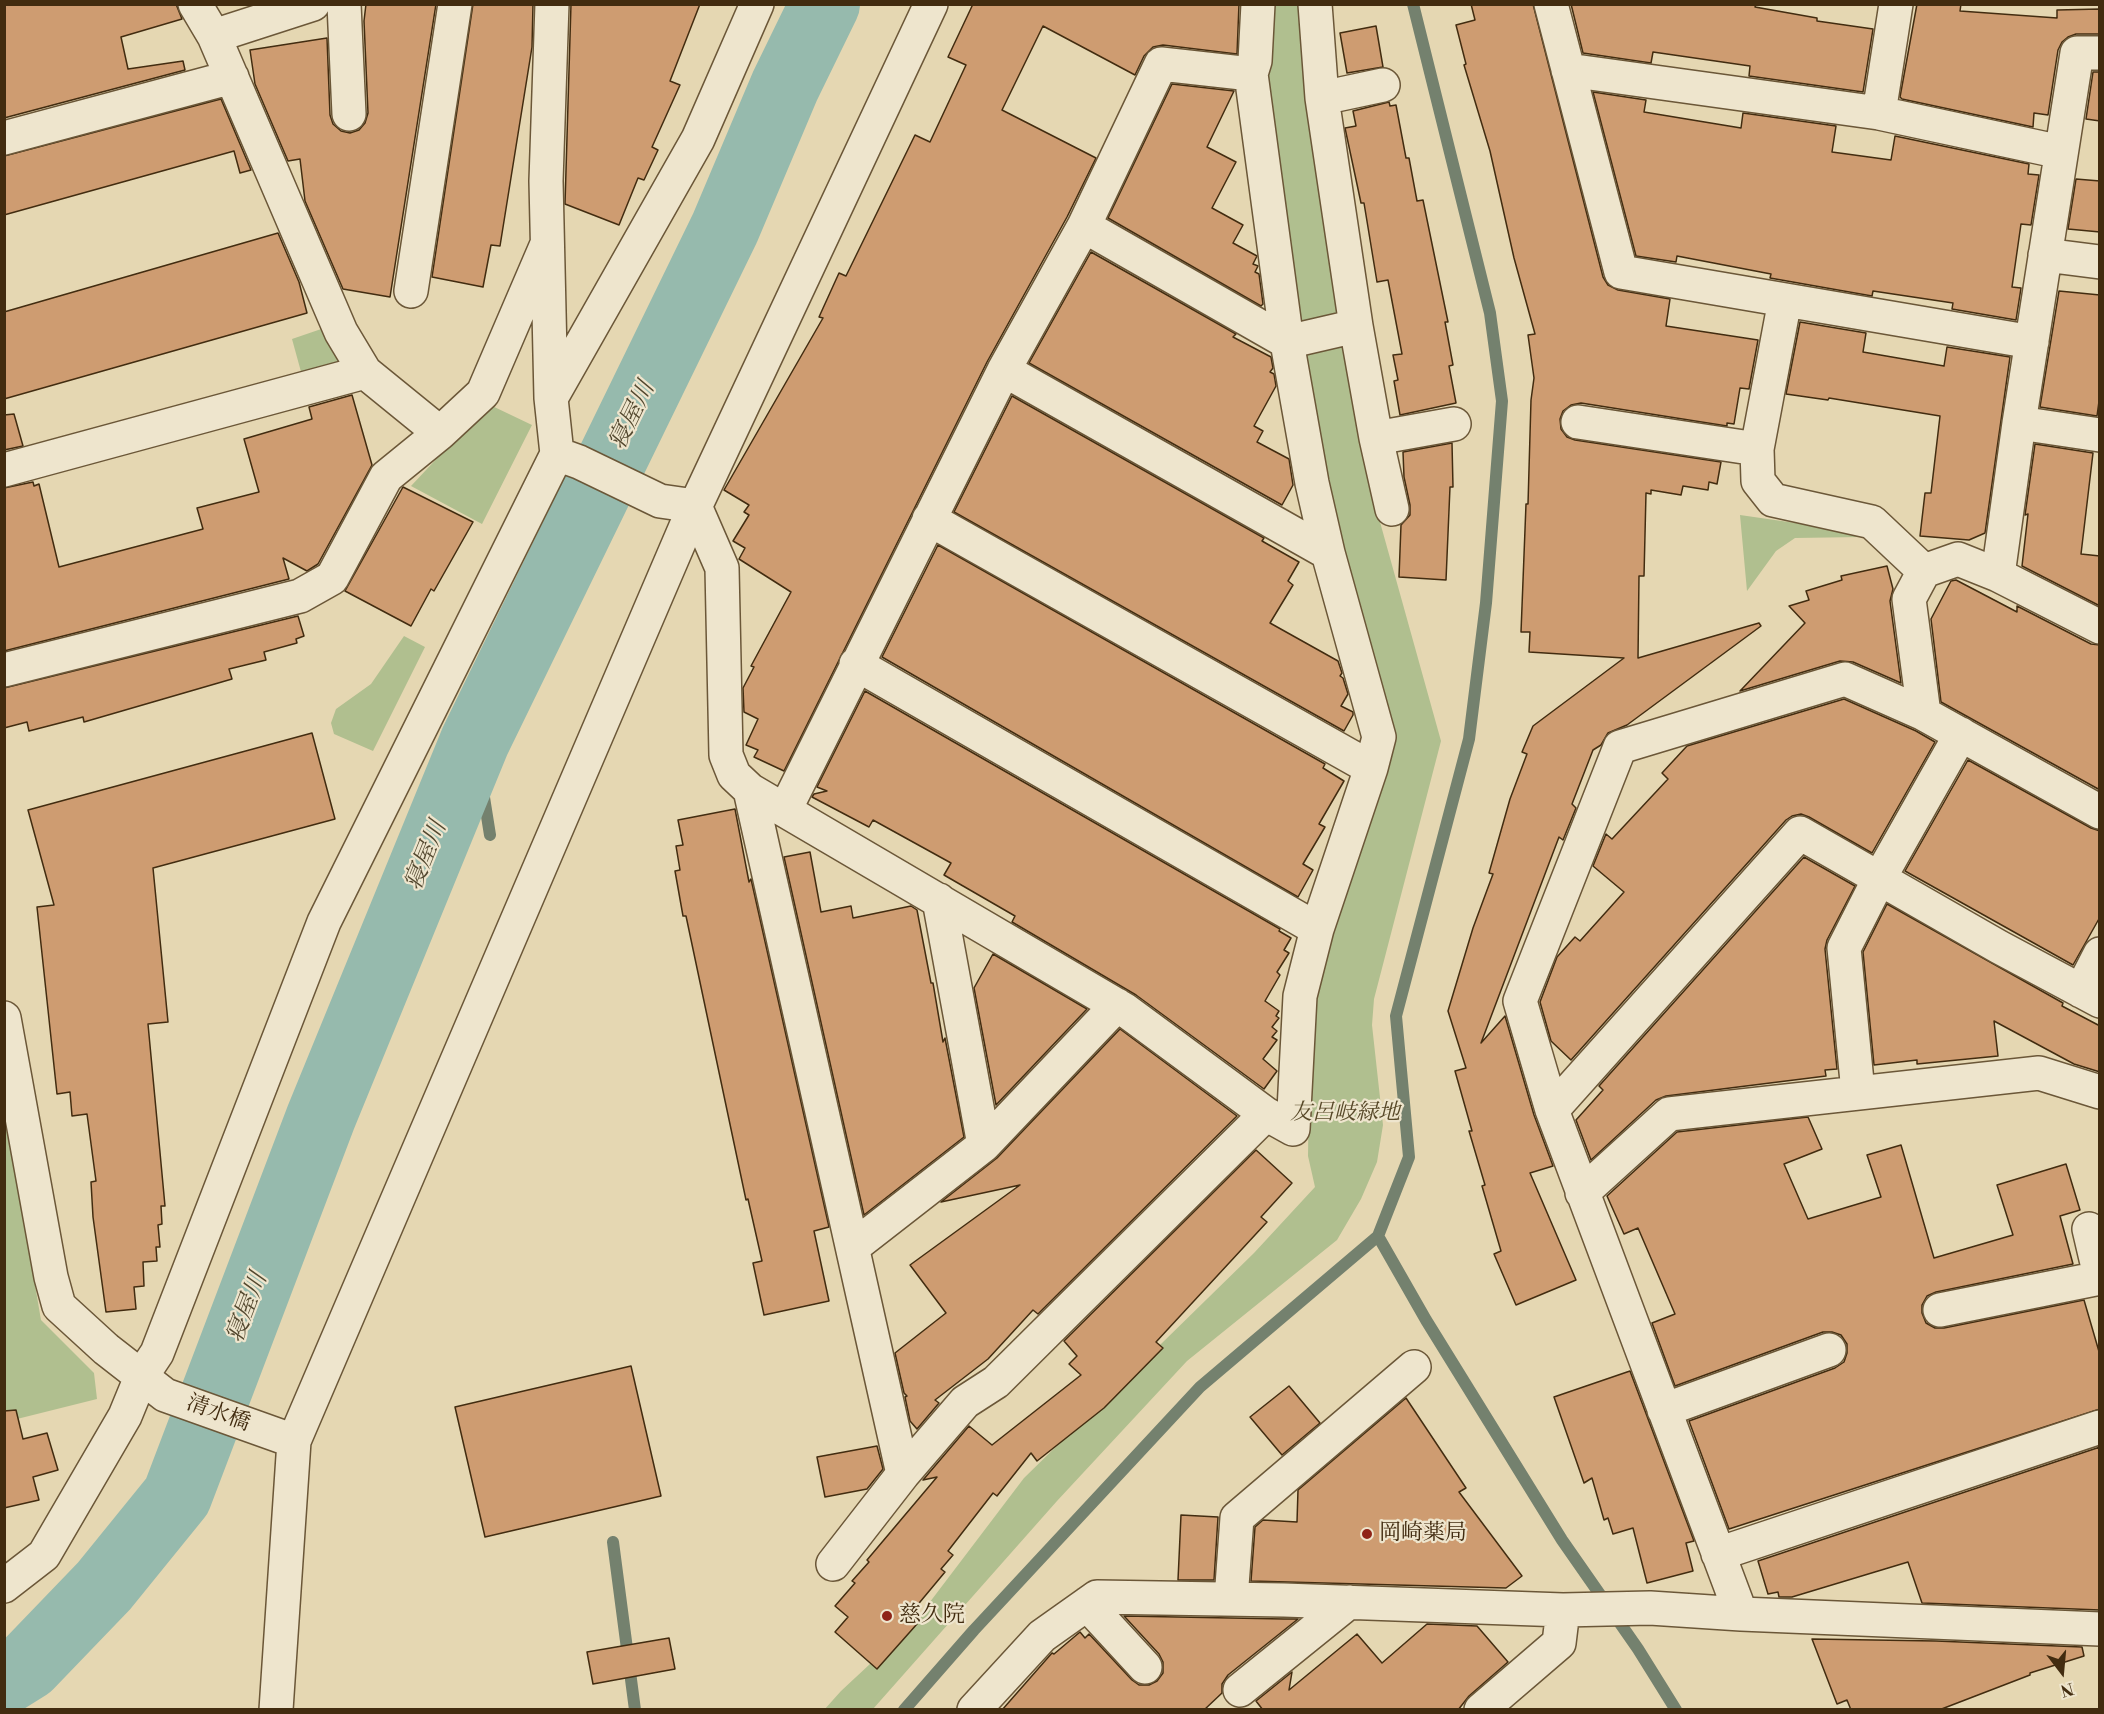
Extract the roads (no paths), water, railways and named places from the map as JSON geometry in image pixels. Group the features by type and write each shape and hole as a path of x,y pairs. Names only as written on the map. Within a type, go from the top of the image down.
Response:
{"street":[{"path":"195,4 214,36 341,332 365,372 440,433"},
{"path":"214,36 313,4"},
{"path":"344,4 349,114"},
{"path":"411,291 455,4"},
{"path":"4,1586 44,1555 125,1416 153,1386 157,1353 324,922 568,458 551,398 546,181 552,4"},
{"path":"551,398 698,139 757,4"},
{"path":"276,1710 283,1437 695,506 931,4"},
{"path":"695,506 722,568 726,755 734,775 750,790 1117,1005 1266,1114 1293,1129 1300,996 1317,929 1371,768 1379,737 1328,553 1312,483 1287,342 1251,75 1255,61 1258,4"},
{"path":"1315,4 1322,98 1356,326 1376,438 1392,509"},
{"path":"1551,4 1621,272 2031,342"},
{"path":"1879,113 1896,4"},
{"path":"1998,575 2031,342 2077,53 2100,53"},
{"path":"785,810 1004,370 1084,226 1161,64 1251,75"},
{"path":"1568,70 1879,113 2061,152"},
{"path":"4,138 232,77"},
{"path":"1322,98 1383,85"},
{"path":"1084,226 1287,342 1356,326"},
{"path":"4,670 300,596 332,578 386,477 440,433 483,393 547,244"},
{"path":"2045,255 2100,262"},
{"path":"1785,300 1757,449 1758,480 1773,500 1872,522 1924,571"},
{"path":"1004,370 1328,553"},
{"path":"4,470 365,372"},
{"path":"1578,422 1757,449"},
{"path":"2019,423 2100,435"},
{"path":"1376,438 1454,424"},
{"path":"568,458 660,501 695,506"},
{"path":"929,519 1371,768"},
{"path":"1924,714 1909,599 1924,571 1958,559 1998,575 2100,627"},
{"path":"856,664 1317,929"},
{"path":"1742,1614 1582,1193 1552,1110 1520,1001 1620,747 1845,679 1924,714 2100,812"},
{"path":"1858,1092 1844,948 1961,734"},
{"path":"750,790 903,1474"},
{"path":"1552,1110 1800,833 1999,947 2090,996 2100,954"},
{"path":"939,900 984,1145"},
{"path":"853,1247 984,1145 1117,1005"},
{"name":"清水橋","path":"4,1018 51,1277 59,1306 106,1349 153,1386 283,1437"},
{"path":"1582,1193 1669,1114 2039,1073 2100,1092"},
{"path":"833,1564 903,1474 965,1402 996,1382 1266,1114"},
{"path":"1940,1310 2100,1277 2089,1229"},
{"path":"1664,1410 1829,1350"},
{"path":"1231,1599 1237,1518 1414,1367"},
{"path":"1718,1554 2100,1427"},
{"path":"974,1710 1041,1636 1097,1596 1569,1610 1650,1608 2100,1629"},
{"path":"1240,1690 1349,1602"},
{"path":"1087,1604 1145,1667"},
{"path":"1481,1710 1559,1643 1569,1610"}],"waterway":[{"name":"寝屋川","path":"4,1680 28,1665 104,1586 177,1496 321,1117 475,741 725,228 785,86 825,4"},
{"path":"904,1710 974,1630 1200,1387 1378,1236 1409,1157 1396,1016 1469,739 1486,603 1502,401 1490,313 1413,4"},
{"path":"475,741 490,835"},
{"path":"1378,1236 1426,1320 1562,1540 1638,1649 1676,1710"},
{"path":"613,1542 635,1710"}],"place":[{"name":"岡崎薬局","path":"1367,1534"},
{"name":"慈久院","path":"887,1616"}],"park label":[{"name":"友呂岐緑地","path":"1345,1114"}]}
